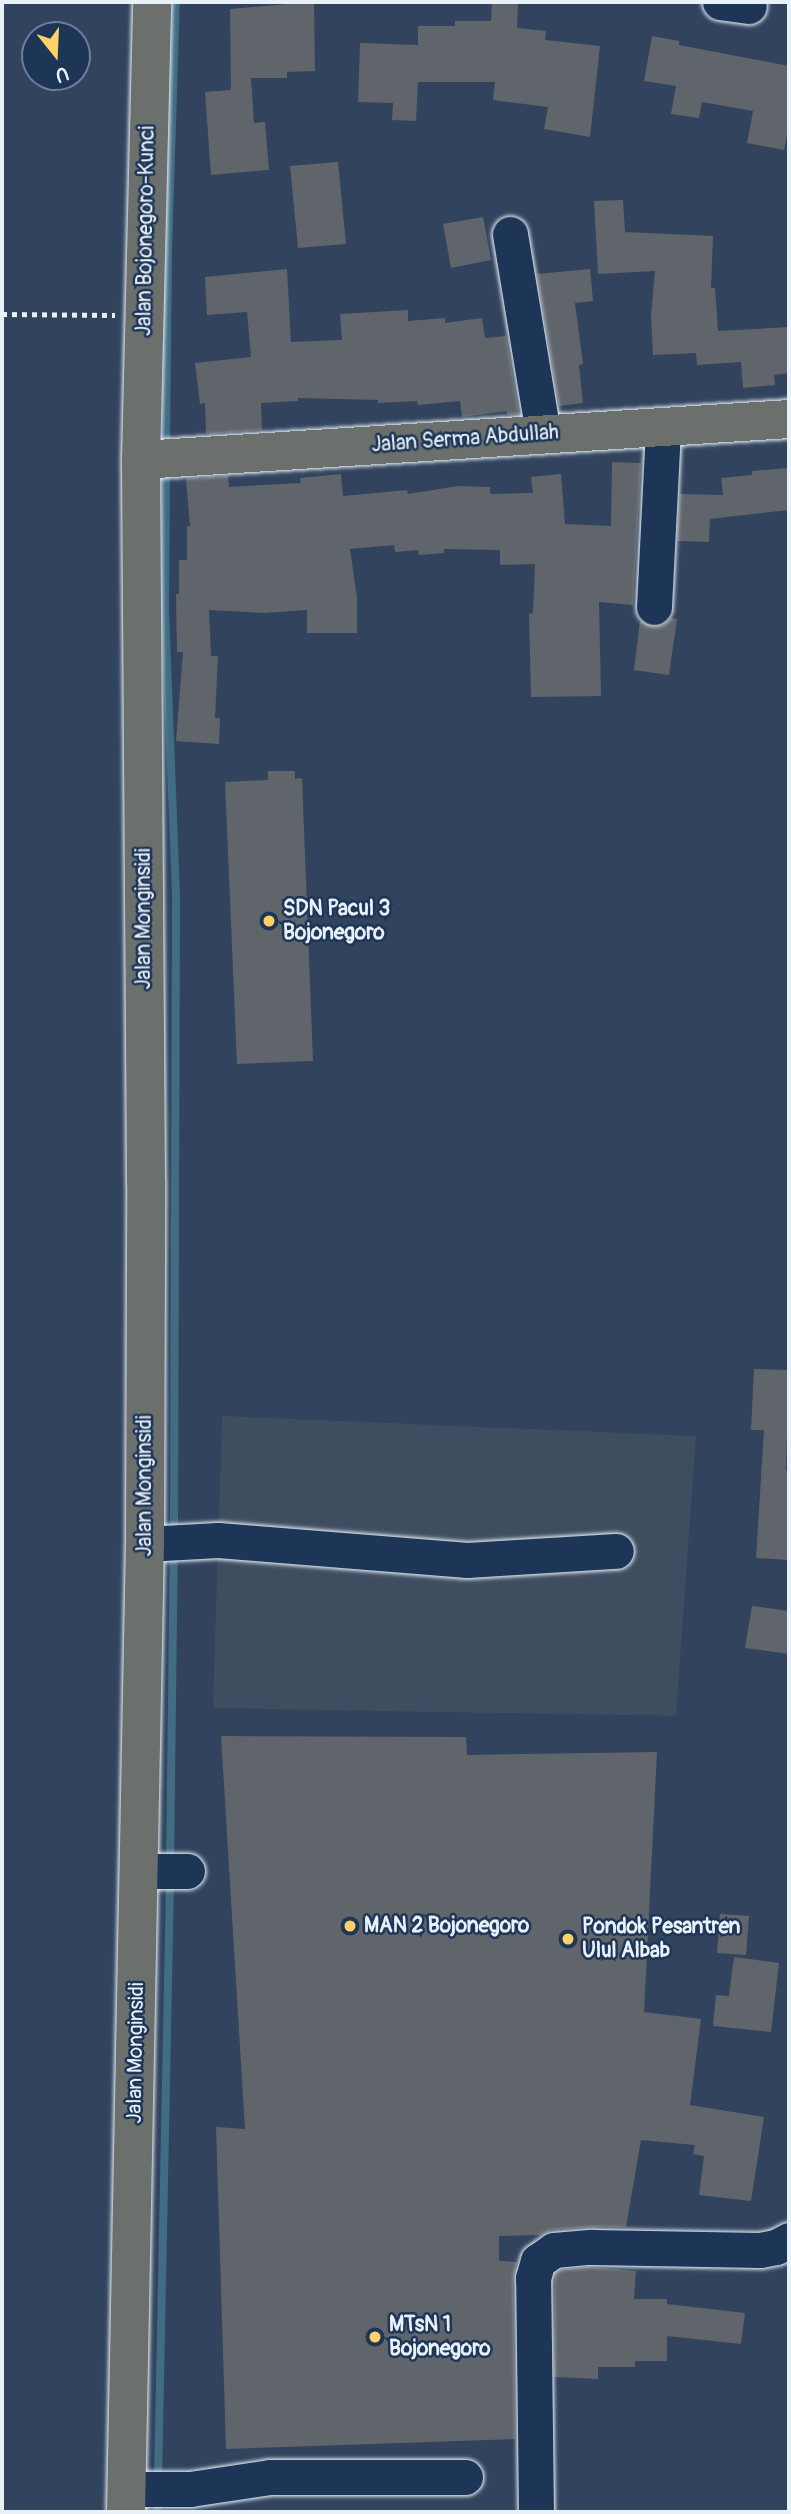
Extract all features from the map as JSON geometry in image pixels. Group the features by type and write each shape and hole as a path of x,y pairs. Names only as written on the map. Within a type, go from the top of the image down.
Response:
{"main road":[{"name":"Jalan Bojonegoro-Kunci","path":"152,2 144,315 163,459"},
{"name":"Jalan Serma Abdullah","path":"163,459 789,419"},
{"name":"Jalan Monginsidi","path":"131,2497 151,1544 146,1181 163,459"}],"street":[{"path":"510,234 543,434"},
{"path":"654,607 663,427"},
{"path":"151,1544 218,1540 467,1560 616,1551"},
{"path":"146,1871 187,1871"},
{"path":"536,2512 533,2278 538,2261 554,2250 592,2247 760,2250 776,2248 789,2240"},
{"path":"131,2497 270,2477 465,2476"}],"path":[{"path":"2,314 144,315"}],"shaded area":[{"path":"222,1416 696,1436 676,1716 213,1708"}],"building":[{"path":"492,2 518,2 517,28 546,31 545,40 600,46 590,137 544,129 548,107 493,100 495,82 418,82 416,121 392,120 393,103 358,102 360,43 418,45 418,26 455,26 455,21 491,21"},
{"path":"314,4 315,71 287,72 287,78 251,78 254,123 265,122 269,170 211,175 205,92 231,90 230,9"},
{"path":"652,36 679,41 679,45 789,66 789,125 784,150 747,143 753,111 702,102 699,118 671,114 676,86 644,81"},
{"path":"338,162 346,244 298,248 290,166"},
{"path":"623,200 625,232 713,236 711,288 715,288 718,331 789,327 789,373 774,375 775,385 743,388 741,362 697,365 696,353 653,355 651,315 655,271 598,274 594,201"},
{"path":"483,217 491,260 451,268 443,224"},
{"path":"287,269 291,342 342,340 340,314 408,310 408,321 445,318 445,323 482,318 485,338 506,336 519,414 507,415 507,411 462,417 460,401 418,405 417,401 378,403 378,400 298,398 298,401 261,403 262,430 206,434 205,403 200,404 195,363 251,357 247,312 207,315 205,277"},
{"path":"590,269 593,301 575,303 583,364 579,365 583,403 559,406 537,274"},
{"path":"612,462 641,463 633,605 599,602 601,696 531,697 529,614 533,613 535,564 500,565 500,550 444,549 444,553 419,555 418,550 395,552 394,545 350,549 357,598 357,633 307,633 307,610 264,613 209,610 211,656 218,656 215,718 220,718 219,744 176,741 183,652 177,652 176,594 179,594 179,560 187,560 187,526 190,526 186,479 228,476 229,487 301,483 300,478 341,474 343,496 407,490 408,494 458,486 490,487 490,494 533,493 531,477 561,474 565,524 611,526"},
{"path":"789,468 789,510 710,519 709,542 677,541 680,494 723,495 721,478 752,475 752,471"},
{"path":"671,618 677,619 669,675 634,670 640,621 654,627 664,625"},
{"name":"SDN Pacul 3 Bojonegoro","path":"268,771 295,771 295,779 302,778 313,1061 237,1064 225,782 268,780"},
{"path":"754,1369 789,1370 786,1470 789,1470 789,1560 756,1558 764,1430 751,1430"},
{"path":"752,1606 789,1611 789,1654 745,1648"},
{"path":"221,1736 466,1737 467,1755 657,1752 644,2012 701,2019 690,2105 764,2117 751,2201 699,2195 704,2156 693,2154 695,2145 641,2140 626,2227 591,2227 552,2230 541,2235 499,2236 499,2261 517,2262 513,2278 515,2439 226,2449 216,2127 245,2129"},
{"path":"720,1914 749,1916 746,1955 717,1953"},
{"path":"734,1957 779,1963 771,2032 713,2026 716,1995 729,1996"},
{"path":"589,2267 636,2271 634,2299 667,2299 667,2304 745,2313 741,2344 667,2336 667,2361 635,2361 635,2367 598,2367 598,2379 554,2377 555,2274 561,2270"}],"waterway":[{"path":"166,447 168,252 176,2"},
{"path":"166,470 165,609 176,900 174,1535"},
{"path":"170,1864 174,1551"},
{"path":"158,2480 170,1880"},
{"path":"157,2512 158,2496"}],"place":[{"name":"SDN Pacul 3 Bojonegoro","path":"269,921"},
{"name":"MAN 2 Bojonegoro","path":"350,1926"},
{"name":"Pondok Pesantren Ulul Albab","path":"568,1939"},
{"name":"MTsN 1 Bojonegoro","path":"375,2337"}]}
